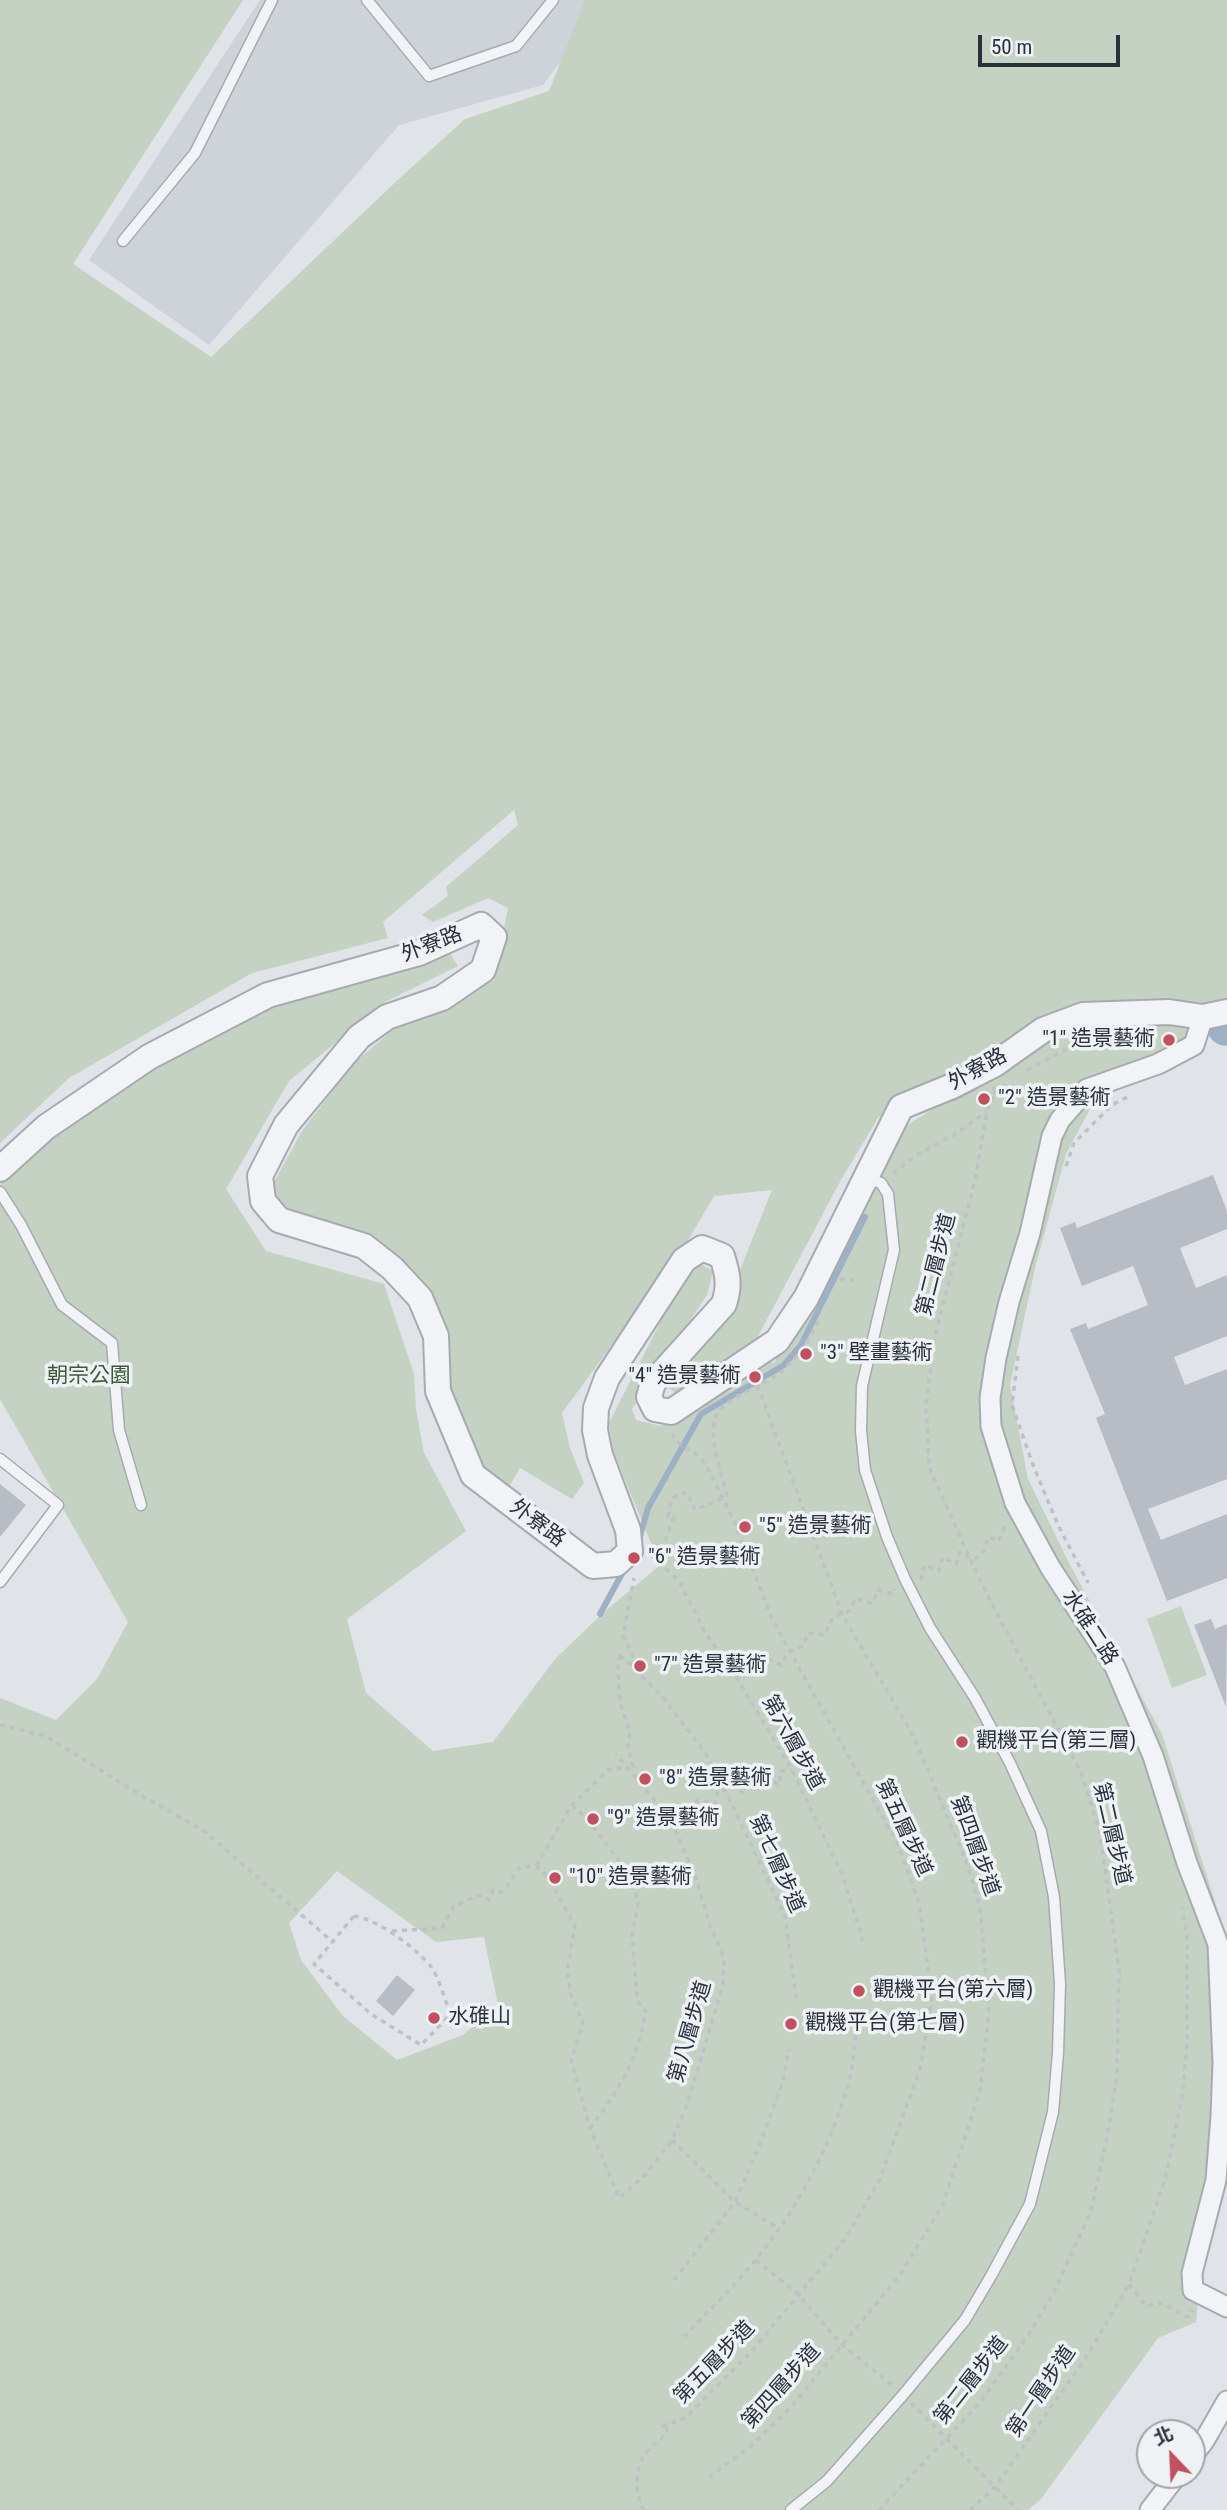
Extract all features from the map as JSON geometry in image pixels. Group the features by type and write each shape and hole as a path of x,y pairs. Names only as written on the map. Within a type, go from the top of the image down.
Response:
{"street":[{"name":"外寮路","path":"0,1169 46,1127 149,1057 268,995 419,953 481,925 494,937 483,970 442,998 387,1017 359,1037 286,1125 260,1175 263,1201 279,1220 364,1246 392,1268 420,1298 436,1336 438,1391 473,1475 593,1566 616,1564 640,1559 600,1455 595,1430 596,1408 607,1378 684,1260 702,1248 722,1256 729,1278 729,1290 724,1304 653,1384 649,1397 655,1409 671,1412 777,1341 806,1298 873,1180 901,1107 950,1087 995,1064 1043,1030 1083,1015 1157,1012 1215,1014"},
{"name":"水碓二路","path":"1215,1014 1194,1045 1158,1065 1087,1089 1060,1120 1052,1136 1030,1233 1009,1302 990,1398 991,1426 1015,1503 1050,1567 1115,1667 1153,1756 1187,1863 1218,1944 1223,2063 1216,2180 1192,2273 1193,2290 1227,2307"},
{"path":"1206,2438 1227,2401"},
{"path":"1150,2510 1166,2489"}],"lane":[{"path":"122,241 195,153 272,0"},
{"path":"367,0 429,76 516,46 553,0"},
{"path":"791,2510 827,2481 965,2320 1030,2204 1053,2112 1060,1984 1054,1897 1041,1831 1010,1763 975,1698 930,1628 905,1579 887,1537 865,1470 861,1431 862,1386 894,1250 888,1194 873,1180"},
{"path":"0,1192 21,1225 62,1305 112,1343 119,1430 141,1505"},
{"path":"0,1459 58,1505 0,1582"}],"path":[{"path":"1021,1073 1068,1048 1115,1036 1170,1042"},
{"name":"第二層步道","path":"879,2510 979,2404 1028,2334 1056,2288 1091,2210 1108,2132 1116,2076 1119,1969 1100,1833 1080,1770 970,1559 929,1467 926,1404 935,1336 975,1180 987,1111 994,1094 1012,1080"},
{"path":"873,1180 954,1135 987,1111"},
{"path":"1066,1168 1074,1143"},
{"path":"1018,1355 1012,1405 1058,1525 1088,1583"},
{"name":"第四層步道","path":"709,2477 751,2446 791,2407 900,2276 943,2204 980,2091 989,2012 980,1908 967,1864 914,1737 842,1614 755,1380"},
{"path":"631,1666 635,1660 623,1635 640,1559 662,1548 674,1518 668,1516 672,1498 687,1492 695,1510 727,1496 713,1420 722,1406 758,1385"},
{"name":"第五層步道","path":"644,2510 639,2503 637,2491 642,2458 667,2433 664,2426 685,2418 751,2352 845,2239 880,2179 920,2069 932,1998 919,1903 898,1845 772,1619 735,1523 699,1456 674,1440"},
{"path":"731,1668 743,1663 756,1672 764,1657 781,1665 791,1651 803,1646 808,1633 825,1635 833,1617 849,1611 856,1598 872,1604 878,1590 893,1594 895,1581 912,1576 921,1580 925,1565 939,1571 943,1558 956,1563 959,1553 962,1552 970,1559 976,1559 984,1551 988,1536 999,1541 1004,1528 1010,1533"},
{"name":"第六層步道","path":"640,1559 679,1581 706,1634 731,1668 792,1770 842,1874 862,1937 862,1946"},
{"name":"第七層步道","path":"630,1771 633,1768 628,1747 630,1731 620,1703 620,1655 661,1695 706,1754 725,1790 785,1916 796,1998"},
{"path":"0,1725 46,1736 138,1794 204,1830 333,1942"},
{"name":"第八層步道","path":"590,2129 619,2198 646,2174 671,2140 686,2108 723,1985 724,1958 709,1923 696,1878 670,1818 615,1755"},
{"path":"536,1866 572,1805 608,1770 626,1767"},
{"path":"670,1818 679,1812 691,1818 698,1799 715,1804 718,1790 734,1786 744,1794 748,1781 761,1790 765,1776 779,1785 781,1771 792,1770"},
{"path":"572,1805 589,1821 634,1881 638,1904 632,1934 637,1999 646,2011 628,2073 590,2129"},
{"path":"391,1931 442,1928 453,1907 479,1895 489,1900 493,1890 502,1892 509,1886 520,1867 536,1866 548,1877 575,1926 567,1970 571,1995 583,2023 571,2060 590,2129"},
{"path":"355,1916 365,1917 391,1931 432,1969 451,2014 421,2045 372,2014 314,1964 355,1916"},
{"path":"684,2337 756,2260 780,2229 809,2178 835,2124 850,2075 857,2024"},
{"path":"674,2280 735,2202 783,2081 789,2049"},
{"path":"671,2140 735,2202 780,2229"},
{"path":"756,2260 798,2294 841,2344 903,2395 1018,2510"},
{"name":"第一層步道","path":"970,2510 995,2487 1079,2367 1129,2284 1146,2306 1161,2303 1188,2317 1193,2309"}],"shaded area":[{"path":"260,0 606,0 543,85 399,125 209,345 89,260"}],"green space":[{"name":"朝宗公園","path":"0,0 243,0 73,264 211,357 465,119 549,91 585,0 1227,0 1227,1015 1188,1014 1203,1046 1093,1103 1066,1154 1035,1268 1010,1385 1028,1479 1070,1565 1162,1734 1220,1918 1227,2000 1196,2322 1158,2338 1041,2499 1028,2510 0,2510 0,1698 56,1720 97,1679 128,1622 0,1399 0,1184 43,1145 122,1088 271,1002 449,952 458,966 385,1002 289,1081 226,1189 266,1251 384,1284 414,1374 416,1409 424,1453 466,1531 347,1619 366,1693 433,1751 493,1742 555,1659 602,1614 660,1565 613,1451 609,1423 667,1309 699,1263 713,1271 707,1295 632,1409 636,1420 661,1426 766,1361 774,1363 846,1217 899,1130 1053,1035 1156,1015 1106,1013 1000,1047 878,1118 842,1178 757,1338 676,1394 664,1384 738,1275 772,1190 714,1196 686,1244 562,1413 570,1448 584,1483 572,1499 520,1468 502,1498 453,1423 436,1317 385,1257 289,1231 266,1197 302,1131 353,1064 394,1029 494,980 508,908 488,898 433,922 422,915 448,896 446,887 518,825 514,810 383,922 388,938 252,973 69,1078 0,1143","holes":["337,1871 436,1942 484,1937 498,2005 463,2035 397,2060 342,2015 301,1960 289,1923"]},
{"path":"1181,1606 1207,1675 1172,1688 1147,1619"}],"building":[{"path":"1213,1175 1227,1211 1227,1229 1180,1248 1196,1288 1227,1275 1227,1336 1174,1357 1185,1385 1227,1369 1227,1479 1148,1509 1161,1540 1227,1514 1227,1578 1167,1601 1096,1418 1105,1414 1070,1329 1086,1323 1088,1329 1148,1305 1133,1266 1082,1286 1060,1228 1075,1222 1077,1228"},
{"path":"0,1484 26,1505 0,1537"},
{"path":"1211,1619 1215,1629 1227,1624 1226,1707 1194,1625"},
{"path":"397,1975 415,1990 393,2016 376,2001"}],"waterway":[{"path":"954,1098 975,1087"},
{"path":"639,1540 648,1508 701,1414 784,1365 801,1345 865,1217"},
{"path":"600,1614 624,1570"}],"place":[{"name":"\"1\" 造景藝術","path":"1169,1040"},
{"name":"\"2\" 造景藝術","path":"984,1099"},
{"name":"\"3\" 壁畫藝術","path":"806,1354"},
{"name":"\"4\" 造景藝術","path":"755,1377"},
{"name":"\"5\" 造景藝術","path":"745,1527"},
{"name":"\"6\" 造景藝術","path":"634,1558"},
{"name":"\"7\" 造景藝術","path":"640,1666"},
{"name":"觀機平台(第三層)","path":"962,1742"},
{"name":"\"8\" 造景藝術","path":"645,1779"},
{"name":"\"9\" 造景藝術","path":"593,1819"},
{"name":"\"10\" 造景藝術","path":"555,1878"},
{"name":"觀機平台(第六層)","path":"859,1991"},
{"name":"水碓山","path":"434,2018"},
{"name":"觀機平台(第七層)","path":"791,2024"}]}
